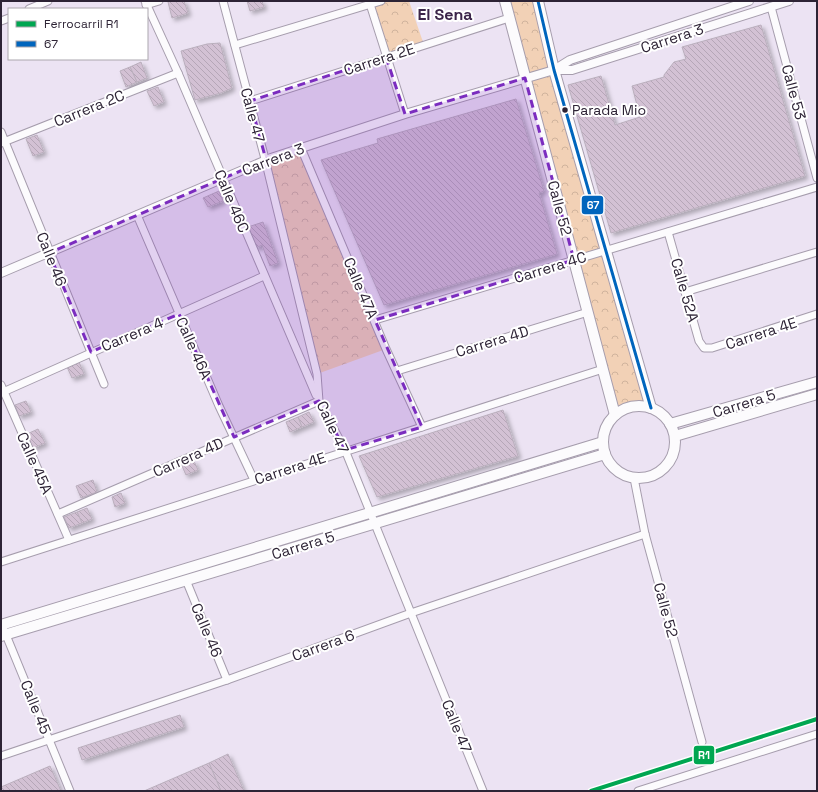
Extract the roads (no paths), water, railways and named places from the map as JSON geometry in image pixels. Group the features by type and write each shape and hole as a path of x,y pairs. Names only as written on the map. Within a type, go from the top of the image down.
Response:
{"main road":[{"name":"Calle 52","path":"505,1 615,414"},
{"path":"538,1 554,70 651,408"},
{"name":"Carrera 5","path":"670,424 817,382"},
{"path":"806,385 813,395"},
{"name":"Carrera 5","path":"675,436 813,395"},
{"path":"632,407 651,408 665,417 670,424 675,436 674,451 662,470 649,477 634,478 619,472 608,461 602,442 606,427 615,414 632,407"},
{"name":"Carrera 5","path":"2,628 602,442"},
{"name":"Carrera 5","path":"2,628 186,580 605,454"}],"street":[{"path":"31,8 48,1"},
{"path":"145,3 159,1"},
{"name":"Calle 47","path":"223,1 266,160 317,374 319,401 345,450 483,791"},
{"path":"235,45 369,3 381,1"},
{"name":"Carrera 3","path":"554,70 570,60 749,1"},
{"name":"Carrera 3","path":"1,273 266,160 405,114 554,70 572,70 789,1"},
{"path":"369,3 405,114"},
{"name":"Calle 53","path":"771,7 817,178"},
{"name":"Calle 46C","path":"148,9 178,73 222,179 319,401"},
{"name":"Carrera 2E","path":"250,101 509,18"},
{"name":"Carrera 2C","path":"3,142 178,73"},
{"name":"Calle 46","path":"1,132 3,142 104,384"},
{"name":"Calle 47A","path":"302,148 422,426"},
{"name":"Carrera 4C","path":"375,320 817,187"},
{"name":"Calle 46A","path":"137,215 179,314 254,480"},
{"name":"Calle 52A","path":"668,232 699,341 704,348"},
{"path":"685,292 817,252"},
{"name":"Carrera 4","path":"3,393 91,352 264,276"},
{"name":"Carrera 4D","path":"397,371 588,312"},
{"name":"Carrera 4E","path":"704,348 712,348 817,314"},
{"name":"Carrera 4E","path":"1,562 603,368"},
{"name":"Calle 45A","path":"1,385 3,393 69,540"},
{"name":"Carrera 4D","path":"58,514 319,401"},
{"name":"Calle 52","path":"634,478 645,534 702,742"},
{"name":"Carrera 6","path":"1,756 49,738 228,680 411,613 645,534"},
{"name":"Calle 46","path":"186,580 228,680"},
{"name":"Calle 45","path":"2,628 70,791"},
{"path":"638,791 817,734"}],"rail line":[{"name":"R1","path":"591,791 817,719"}],"place":[{"name":"Parada Mio","path":"565,110"}],"district":[{"name":"El Sena","path":"445,14"}]}
